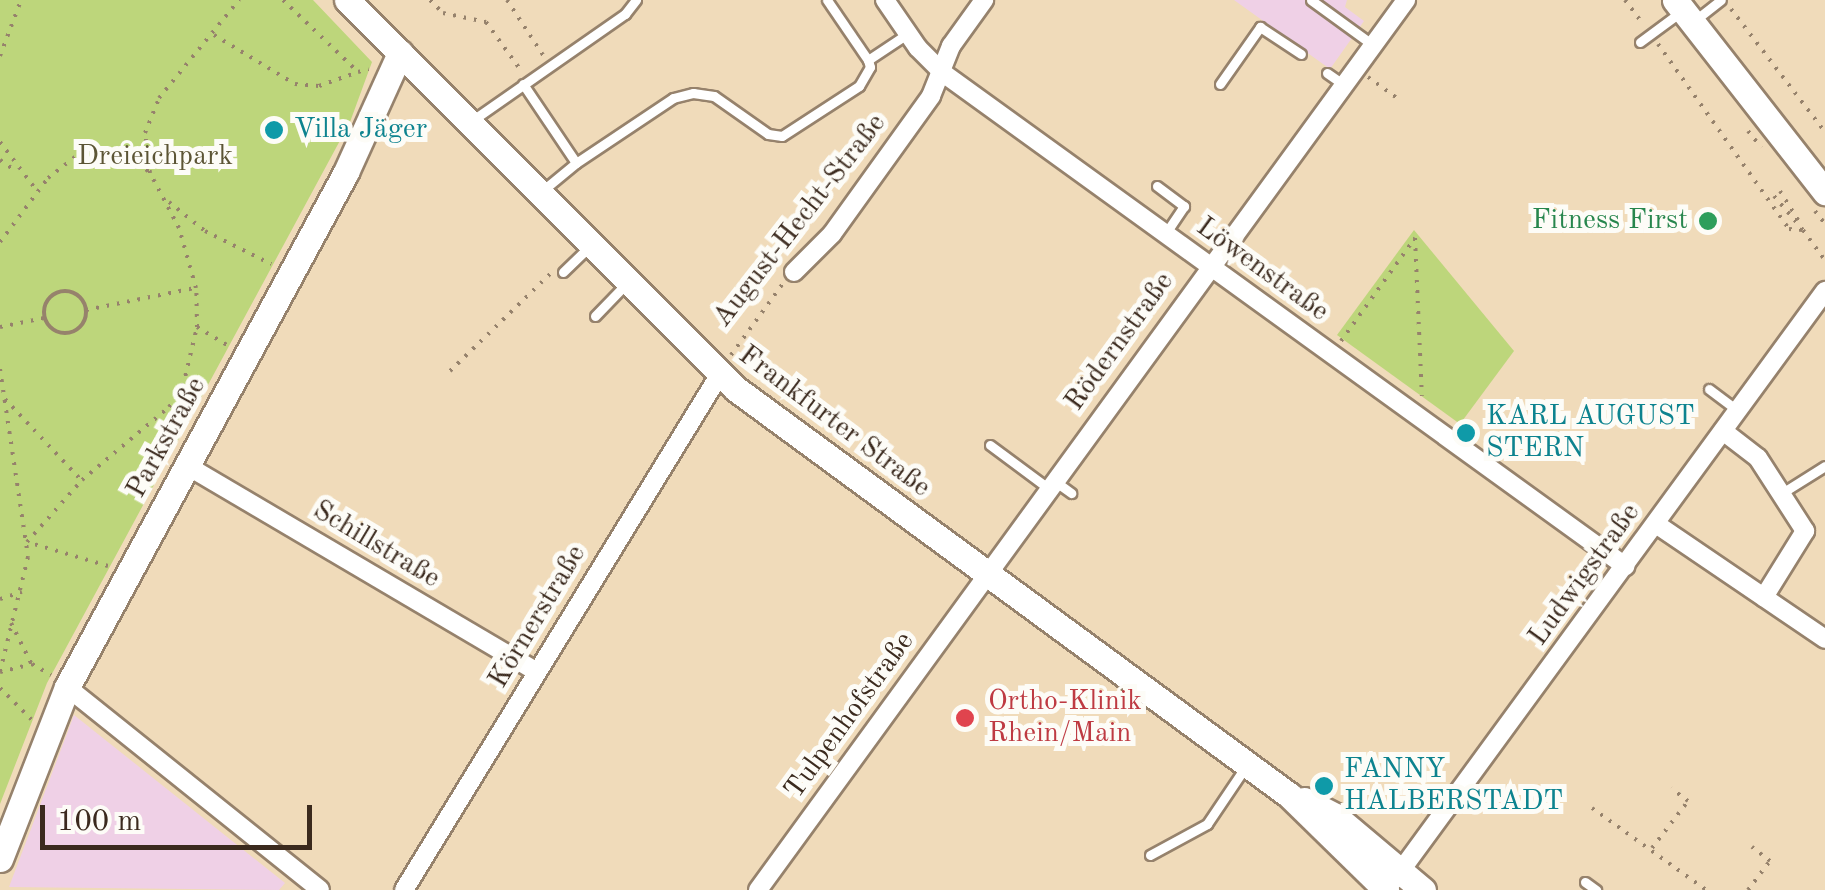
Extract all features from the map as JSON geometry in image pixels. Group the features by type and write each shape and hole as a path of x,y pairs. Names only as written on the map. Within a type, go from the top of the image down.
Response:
{"main road":[{"name":"Frankfurter Straße","path":"347,0 720,374 1248,764 1290,794 1325,808 1392,883 1423,890"},
{"path":"1683,11 1825,192"},
{"name":"Parkstraße","path":"0,859 61,682 127,575 346,172 400,53"}],"street":[{"name":"Löwenstraße","path":"885,0 907,34 943,73 1625,566"},
{"name":"August-Hecht-Straße","path":"794,272 832,234 943,73 950,46 984,0"},
{"name":"Rödernstraße","path":"987,573 1406,0"},
{"name":"Ludwigstraße","path":"1392,883 1825,291"},
{"name":"Körnerstraße","path":"404,890 720,374"},
{"path":"1724,431 1758,458 1805,531 1764,597"},
{"name":"Schillstraße","path":"186,465 537,672"},
{"path":"1656,524 1825,638"},
{"name":"Tulpenhofstraße","path":"758,890 987,573"},
{"path":"61,682 320,890"}],"lane":[{"path":"470,122 625,14 636,0"},
{"path":"540,193 576,163 674,98 694,93 719,99 768,134 787,135 859,86 870,68 827,0"},
{"path":"1311,0 1372,45"},
{"path":"1640,42 1683,11 1722,0"},
{"path":"1220,84 1260,27 1300,54"},
{"path":"868,60 907,34"},
{"path":"1326,73 1344,86"},
{"path":"525,83 576,163"},
{"path":"1157,186 1184,206 1165,234"},
{"path":"561,269 592,246"},
{"path":"595,316 628,282"},
{"path":"1709,389 1738,411"},
{"path":"990,445 1071,493"},
{"path":"1782,492 1825,466"},
{"path":"1150,855 1207,824 1248,764"},
{"path":"1585,882 1596,890"}],"path":[{"path":"0,56 21,0"},
{"path":"27,542 82,480 169,406 183,386 197,328 196,288 180,228 150,173 146,133 159,98 239,0"},
{"path":"284,0 358,72"},
{"path":"430,0 443,14 486,22 525,83"},
{"path":"508,0 550,66"},
{"path":"1625,0 1789,229 1802,230"},
{"path":"1722,0 1825,132"},
{"path":"214,34 295,84 319,86 372,68 374,62"},
{"path":"1357,68 1401,100"},
{"path":"300,114 349,139"},
{"path":"0,142 37,191"},
{"path":"0,242 37,191 69,160 98,148 130,156 150,173 181,215 276,266"},
{"path":"0,160 20,173"},
{"path":"1777,194 1825,260"},
{"path":"1332,355 1415,238 1424,421"},
{"path":"1820,253 1825,247"},
{"path":"450,371 561,269"},
{"name":"August-Hecht-Straße","path":"720,374 774,291 794,272"},
{"path":"86,310 196,288"},
{"path":"62,291 82,298 86,310 78,328 70,332 52,327 45,318 50,297 62,291"},
{"path":"0,327 45,318"},
{"path":"197,328 232,348"},
{"path":"0,368 27,542 22,592 10,623 0,672 32,664"},
{"path":"5,399 82,480"},
{"path":"27,542 127,575"},
{"path":"0,599 22,592"},
{"path":"10,623 32,664 61,682"},
{"path":"0,688 34,723"},
{"path":"1651,850 1688,801 1672,788"},
{"path":"1592,808 1706,890"},
{"path":"1748,890 1770,861 1752,847"}],"shaded area":[{"path":"1234,0 1347,0 1345,7 1364,21 1330,69"},
{"path":"74,715 285,883 279,890 9,887"}],"green space":[{"name":"Dreieichpark","path":"0,0 313,0 372,62 350,122 47,683 0,804"},
{"path":"1414,230 1514,351 1460,424 1337,335"}],"place":[{"name":"Villa Jäger","path":"274,130"},
{"name":"Fitness First","path":"1708,221"},
{"name":"KARL AUGUST STERN","path":"1466,433"},
{"name":"Ortho-Klinik Rhein/Main","path":"965,718"},
{"name":"FANNY HALBERSTADT","path":"1324,786"}]}
